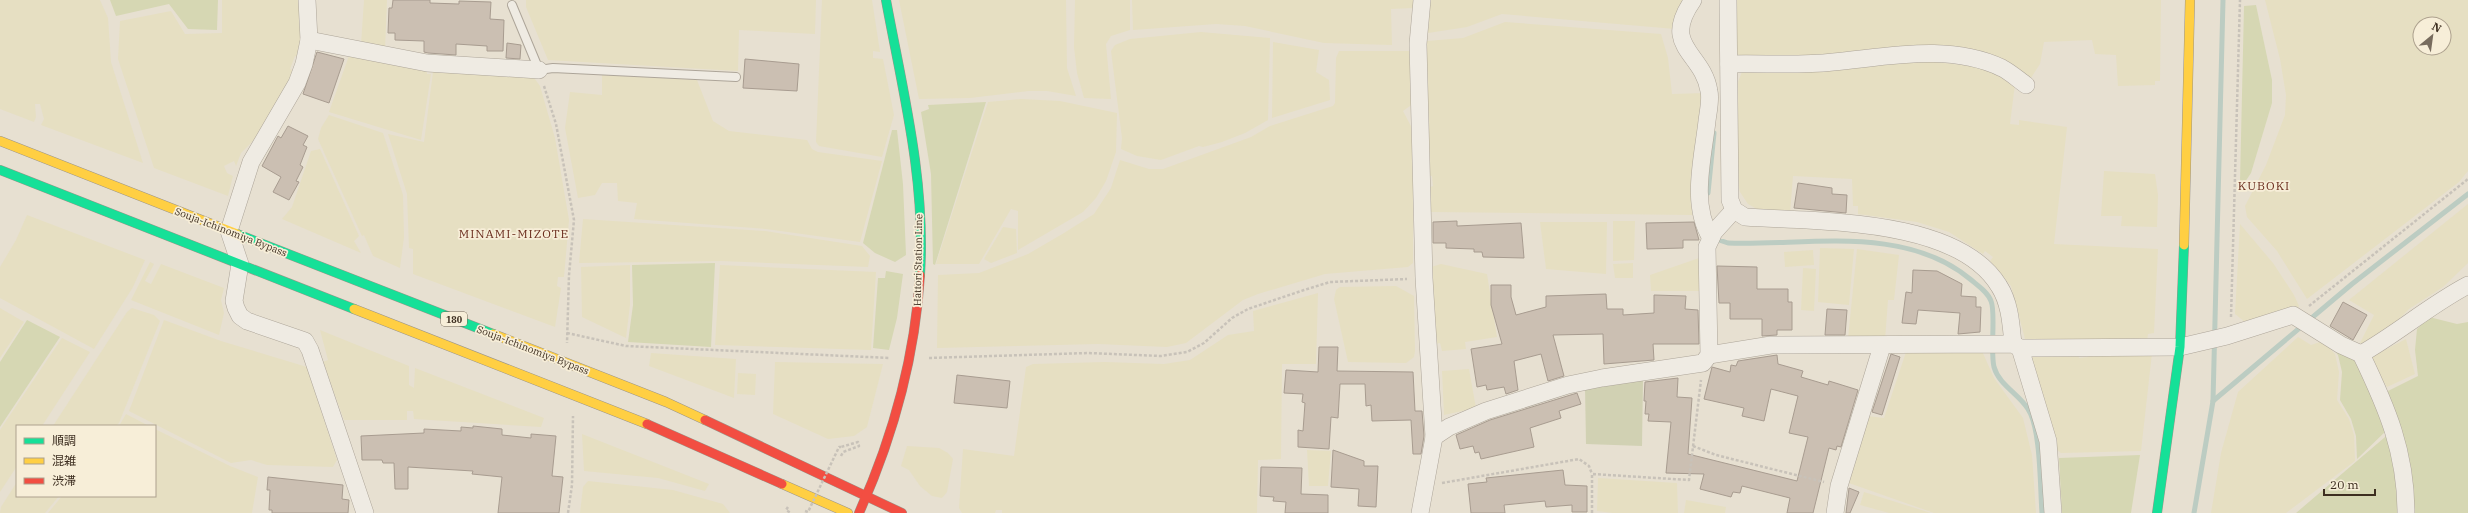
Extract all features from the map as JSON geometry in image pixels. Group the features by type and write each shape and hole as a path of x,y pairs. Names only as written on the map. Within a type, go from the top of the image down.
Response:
{"main road":[{"name":"Hattori Station Line","path":"859,513 868,496 888,441 911,359 920,274 921,221 917,171 886,0"},
{"path":"2157,513 2180,347 2188,156 2190,0"},
{"name":"Souja-Ichinomiya Bypass","path":"0,141 666,402 902,513"},
{"path":"0,170 662,430 848,513"}],"street":[{"path":"308,0 309,40 304,64 297,83 250,162 229,231 240,264 234,301 240,316 305,341 310,350 365,513"},
{"path":"1420,513 1434,437 1424,278 1418,44 1422,0"},
{"path":"1693,0 1681,22 1680,34 1709,90 1699,194 1702,216 1715,232"},
{"path":"1728,0 1730,200 1734,210 1745,217 1893,228 1930,238 1952,247 1986,269 1999,286 2009,309 2005,345 2048,441 2053,513"},
{"path":"309,40 427,63 539,70"},
{"path":"1729,64 1825,63 1905,53 1947,55 1980,59 2003,68 2026,85"},
{"path":"1706,359 1707,248 1715,232 1734,210"},
{"path":"2361,354 2395,335 2417,315 2468,285"},
{"path":"1434,437 1449,427 1486,411 1568,385 1771,345 2180,347 2230,336 2293,315 2341,345 2361,354 2388,411 2401,458 2406,487 2406,513"},
{"path":"1835,513 1839,486 1882,346"}],"lane":[{"path":"512,5 539,70 553,68 736,77"}],"path":[{"path":"2230,336 2240,0"},
{"path":"539,70 556,124 574,220 567,333 563,362"},
{"path":"2302,321 2468,179"},
{"path":"567,333 626,346 911,359 1088,353 1161,356 1187,352 1204,343 1232,318 1248,309 1330,282 1424,278"},
{"path":"1592,474 1689,480 1706,359"},
{"path":"568,513 572,485 574,395"},
{"path":"805,511 808,512 839,448 858,442 859,446 843,452 841,456"},
{"path":"1693,446 1716,455 1839,486"},
{"path":"1426,486 1579,459 1589,466 1592,474 1592,513"}],"shaded area":[{"path":"0,0 100,0 108,18 111,62 143,163 41,125 44,119 40,104 35,104 36,117 34,122 0,109"},
{"path":"222,0 300,0 303,19 300,57 295,56 290,69 296,72 260,134 241,153 236,166 234,161 224,166 227,173 233,176 228,196 154,168 118,59 120,21 171,11 185,34 222,33"},
{"path":"364,0 387,0 385,50 361,44"},
{"path":"526,0 816,0 815,34 739,30 738,71 548,60 526,7"},
{"path":"822,0 872,0 880,52 873,51 873,58 883,59 894,115 882,157 819,146 816,142"},
{"path":"899,0 1066,0 1067,68 1076,96 1047,91 1029,91 970,98 919,99"},
{"path":"1075,0 1130,0 1130,30 1111,36 1106,44 1111,99 1084,98 1077,73 1074,47"},
{"path":"1132,0 1414,0 1413,8 1391,9 1392,45 1324,43 1245,26 1216,24 1133,30"},
{"path":"1429,0 1687,0 1675,29 1502,14 1467,27 1428,33"},
{"path":"1733,0 2161,0 2160,81 2155,81 2155,85 2118,86 2116,55 2095,54 2092,40 2044,42 2040,64 2029,81 1991,55 1742,57 1733,51"},
{"path":"2265,0 2468,0 2468,171 2459,182 2307,299 2277,251 2247,217 2245,206 2266,165 2285,115 2286,95 2280,59"},
{"path":"1505,22 1661,34 1668,58 1672,94 1705,93 1692,215 1430,212 1428,188 1433,186 1432,176 1428,175 1427,41 1463,38"},
{"path":"1201,32 1270,38 1268,120 1245,133 1222,142 1203,147 1199,146 1161,160 1137,156 1121,149 1122,138 1111,51 1115,45 1130,39"},
{"path":"1273,42 1319,50 1316,72 1329,80 1330,100 1272,118"},
{"path":"1339,51 1413,51 1414,103 1403,111 1413,130 1413,263 1408,267 1325,274 1258,294 1243,300 1186,343 1167,347 1098,344 937,348 938,275 979,273 1028,254 1064,233 1094,214 1111,188 1120,160 1149,169 1163,169 1251,137 1270,126 1333,106 1335,103 1336,58"},
{"path":"350,53 427,70 427,74 431,74 421,140 329,112"},
{"path":"1910,59 1987,68 2015,84 2010,124 2019,125 2019,120 2067,127 2054,244 2158,249 2154,333 2148,334 2147,341 2062,341 2025,339 2011,286 1990,261 1993,257 1985,251 1983,254 1949,232 1917,222 1858,214 1858,206 1853,206 1852,179 1793,176 1790,213 1757,209 1748,204 1740,192 1738,183 1738,82 1743,69"},
{"path":"433,72 532,75 540,86 555,138 569,220 564,277 558,277 557,286 561,288 555,327 413,274 413,249 409,248 407,194 388,134 424,142"},
{"path":"602,75 697,80 713,121 729,131 807,140 812,149 818,152 882,161 860,242 766,229 634,219 637,203 618,201 617,183 602,183 595,195 578,198 565,128 570,92 602,95"},
{"path":"1021,99 1060,101 1117,113 1116,152 1106,181 1096,198 1083,212 1018,250 1018,211 1011,209 979,264 936,264 988,102"},
{"path":"329,115 383,133 403,195 404,237 400,268 373,256 364,235 362,236 318,139 321,128"},
{"path":"320,149 359,236 354,241 361,253 282,219 292,207 311,151"},
{"path":"2104,171 2155,174 2158,195 2157,227 2121,226 2122,216 2101,216"},
{"path":"2468,204 2468,263 2443,287 2409,309 2388,330 2367,343 2360,343 2374,315 2349,300"},
{"path":"27,215 145,260 133,287 94,349 0,298 0,267 16,240"},
{"path":"583,219 765,231 862,246 870,256 868,267 721,261 579,263"},
{"path":"1613,221 1635,221 1634,260 1613,261"},
{"path":"1540,222 1607,222 1606,274 1546,269"},
{"path":"2240,224 2273,263 2294,295 2299,306 2297,309 2245,322 2235,314"},
{"path":"1003,227 1016,229 1017,253 991,263 984,259"},
{"path":"1820,248 1854,249 1849,305 1818,302"},
{"path":"1857,249 1899,255 1894,300 1888,300 1885,340 1848,339"},
{"path":"1813,250 1814,265 1785,267 1784,252"},
{"path":"1702,257 1702,291 1651,291 1650,275"},
{"path":"150,262 154,264 145,281 151,284 161,264 224,288 221,300 224,313 219,335 131,300"},
{"path":"1633,263 1633,278 1615,278 1613,264"},
{"path":"1441,264 1487,274 1497,337 1465,342 1466,349 1442,351 1440,343 1435,344 1431,267"},
{"path":"630,265 630,305 626,338 582,317 581,267"},
{"path":"720,265 876,272 871,350 715,345"},
{"path":"1803,268 1816,269 1814,311 1801,310"},
{"path":"1396,286 1414,296 1414,357 1406,363 1348,362 1334,299 1336,290 1340,287"},
{"path":"1318,293 1316,364 1282,364 1281,459 1258,460 1257,513 1002,513 1002,510 996,510 995,513 962,513 959,508 963,449 1014,456 1026,367 1033,364 1105,362 1164,364 1190,360 1228,335 1254,331 1253,311"},
{"path":"0,308 24,322 0,358"},
{"path":"132,308 154,315 160,321 119,423 117,425 54,425 127,312"},
{"path":"164,320 221,341 307,367 337,460 333,467 267,465 251,460 231,463 129,411"},
{"path":"320,330 409,366 409,385 414,388 415,368 544,418 541,427 414,419 413,411 407,411 407,420 344,420 323,362 328,360"},
{"path":"2298,337 2311,345 2323,341 2335,354 2339,372 2337,400 2349,419 2354,435 2355,461 2286,513 2211,513 2221,453 2238,392"},
{"path":"62,338 90,352 43,425 16,425 16,468 0,492 0,430"},
{"path":"2406,339 2415,374 2387,387 2369,358"},
{"path":"1982,351 1994,378 2023,418 2032,455 2036,513 1934,513 1846,482 1867,416 1884,418 1906,352"},
{"path":"2035,352 2078,353 2079,358 2088,357 2089,354 2152,353 2141,451 2061,453 2056,449 2032,359"},
{"path":"651,353 736,359 734,398 649,366"},
{"path":"775,362 883,364 867,427 854,436 828,439 773,414"},
{"path":"1469,369 1476,408 1444,415 1442,371"},
{"path":"738,373 756,374 755,395 737,394"},
{"path":"126,414 147,425 120,425"},
{"path":"156,429 230,466 258,477 252,513 48,513 61,497 156,497"},
{"path":"582,434 709,484 705,491 658,478 584,471"},
{"path":"907,446 939,448 948,453 953,459 947,492 942,498 932,496 920,486 909,470 901,466"},
{"path":"1307,450 1331,451 1328,486 1309,486"},
{"path":"1598,478 1677,483 1678,513 1613,513 1597,511"},
{"path":"588,481 673,490 723,504 730,513 580,513 583,487"},
{"path":"16,484 16,497 58,497 45,513 0,513 1,507"},
{"path":"1864,492 1931,513 1889,513 1860,505"},
{"path":"1686,500 1726,507 1725,513 1684,513"}],"green space":[{"path":"110,0 218,0 217,30 188,29 169,4 116,16"},
{"path":"2256,5 2272,80 2272,103 2251,173 2243,185 2240,182 2244,6"},
{"path":"986,102 935,265 933,264 931,174 921,112 929,109 928,105"},
{"path":"892,130 897,130 903,184 906,255 895,262 875,253 863,243"},
{"path":"715,263 711,347 628,342 633,305 632,265"},
{"path":"886,271 903,274 897,318 889,350 873,348 878,278 885,278"},
{"path":"2429,317 2457,324 2468,322 2468,513 2296,513 2398,426 2386,392 2418,376 2415,350 2417,329"},
{"path":"27,320 60,337 0,427 0,362"},
{"path":"2328,343 2355,358 2389,428 2357,459 2356,436 2351,419 2340,400 2342,372 2338,355"},
{"path":"1643,380 1642,446 1586,444 1585,387"},
{"path":"2140,455 2131,513 2062,513 2059,458"}],"building":[{"path":"393,0 430,0 430,3 459,4 459,1 491,2 490,19 504,20 503,51 487,51 487,46 456,44 456,55 428,53 424,52 424,41 395,40 395,33 388,33 389,8 392,8"},
{"path":"507,43 521,45 520,59 506,58"},
{"path":"317,52 344,59 329,103 303,94"},
{"path":"745,59 799,64 797,91 743,88"},
{"path":"288,126 308,136 303,145 307,147 300,165 303,167 296,181 299,182 289,200 273,192 281,177 262,166 278,136 281,138"},
{"path":"1798,183 1832,188 1832,194 1847,195 1846,213 1794,208"},
{"path":"1457,221 1457,226 1521,223 1524,258 1483,257 1482,252 1474,252 1474,249 1446,248 1446,243 1433,243 1433,222"},
{"path":"1694,222 1699,240 1683,240 1683,248 1647,249 1646,223"},
{"path":"1717,266 1757,267 1757,289 1788,289 1788,302 1792,302 1792,330 1777,330 1777,335 1762,336 1762,319 1730,319 1730,303 1719,303"},
{"path":"1913,270 1937,271 1962,284 1961,296 1976,297 1976,307 1981,307 1980,332 1958,334 1960,313 1918,310 1916,324 1902,323 1906,292 1912,293"},
{"path":"1491,285 1511,285 1511,297 1516,315 1546,307 1546,296 1606,294 1607,309 1623,309 1623,315 1654,313 1654,295 1686,296 1685,309 1698,310 1699,344 1653,344 1654,360 1604,364 1603,334 1553,335 1564,376 1548,381 1541,354 1514,361 1518,390 1506,394 1504,387 1487,390 1486,385 1477,387 1471,349 1502,344 1491,305"},
{"path":"2343,302 2367,315 2353,340 2330,326"},
{"path":"1827,309 1847,310 1845,335 1825,335"},
{"path":"1319,347 1338,347 1337,371 1413,372 1415,411 1422,411 1424,436 1421,454 1413,454 1411,420 1372,421 1371,405 1366,406 1365,384 1340,384 1338,418 1331,417 1329,449 1298,447 1298,430 1303,431 1305,403 1302,402 1303,394 1284,393 1286,370 1318,372"},
{"path":"1891,354 1900,357 1882,415 1872,412"},
{"path":"1777,355 1778,364 1803,371 1801,377 1828,385 1829,381 1858,390 1841,447 1837,446 1836,450 1829,448 1813,513 1787,513 1790,498 1742,486 1740,493 1733,492 1731,497 1700,489 1704,474 1666,473 1671,422 1648,421 1649,414 1645,414 1645,382 1678,378 1677,397 1692,398 1688,454 1797,481 1808,437 1789,433 1798,396 1771,389 1764,421 1742,416 1744,408 1704,399 1712,367 1730,372 1731,365 1736,366 1738,361"},
{"path":"957,375 1010,381 1007,408 954,403"},
{"path":"1577,393 1581,404 1559,411 1561,418 1530,428 1534,447 1481,459 1479,452 1475,453 1473,446 1460,449 1456,435 1490,420"},
{"path":"473,426 502,429 502,435 531,438 531,434 556,436 552,476 563,477 559,513 498,513 502,477 472,474 473,471 408,467 408,489 395,489 394,463 383,463 382,460 362,460 361,436 424,433 424,429 461,431 461,427 473,428"},
{"path":"1333,450 1364,461 1364,466 1378,466 1376,507 1358,506 1359,489 1331,487"},
{"path":"1261,467 1302,468 1301,494 1328,495 1328,513 1285,513 1286,502 1273,501 1274,497 1260,496"},
{"path":"1563,470 1565,485 1587,486 1587,512 1572,512 1572,505 1546,507 1545,501 1504,505 1505,513 1471,513 1468,484 1487,482 1486,478"},
{"path":"268,477 343,485 342,499 349,500 348,513 272,513 272,510 269,510 270,490 267,490"},
{"path":"1849,488 1859,492 1850,513 1846,513"}],"waterway":[{"path":"2194,513 2213,401 2223,0"},
{"path":"1708,193 1714,133"},
{"path":"2213,401 2352,284 2468,194"},
{"path":"1717,235 1719,240 1728,243 1822,241 1885,244 1915,251 1944,262 1979,286 1990,298 1992,306 1994,367 2000,379 2020,399 2028,409 2032,418 2038,444 2042,513"}],"traffic: fast":[{"path":"886,0 912,137 920,205 920,275"},
{"path":"0,170 354,309"},
{"path":"237,234 493,334"},
{"path":"2157,513 2180,347 2184,245"}],"traffic: slow":[{"path":"2184,245 2190,0"},
{"path":"0,141 237,234"},
{"path":"354,309 647,424"},
{"path":"493,334 666,402 705,420"},
{"path":"782,484 848,513"}],"traffic: jam":[{"path":"859,513 882,455 900,397 913,337 920,275"},
{"path":"705,420 902,513"},
{"path":"647,424 782,484"}],"district":[{"name":"KUBOKI","path":"2264,185"},
{"name":"MINAMI-MIZOTE","path":"514,233"}]}
